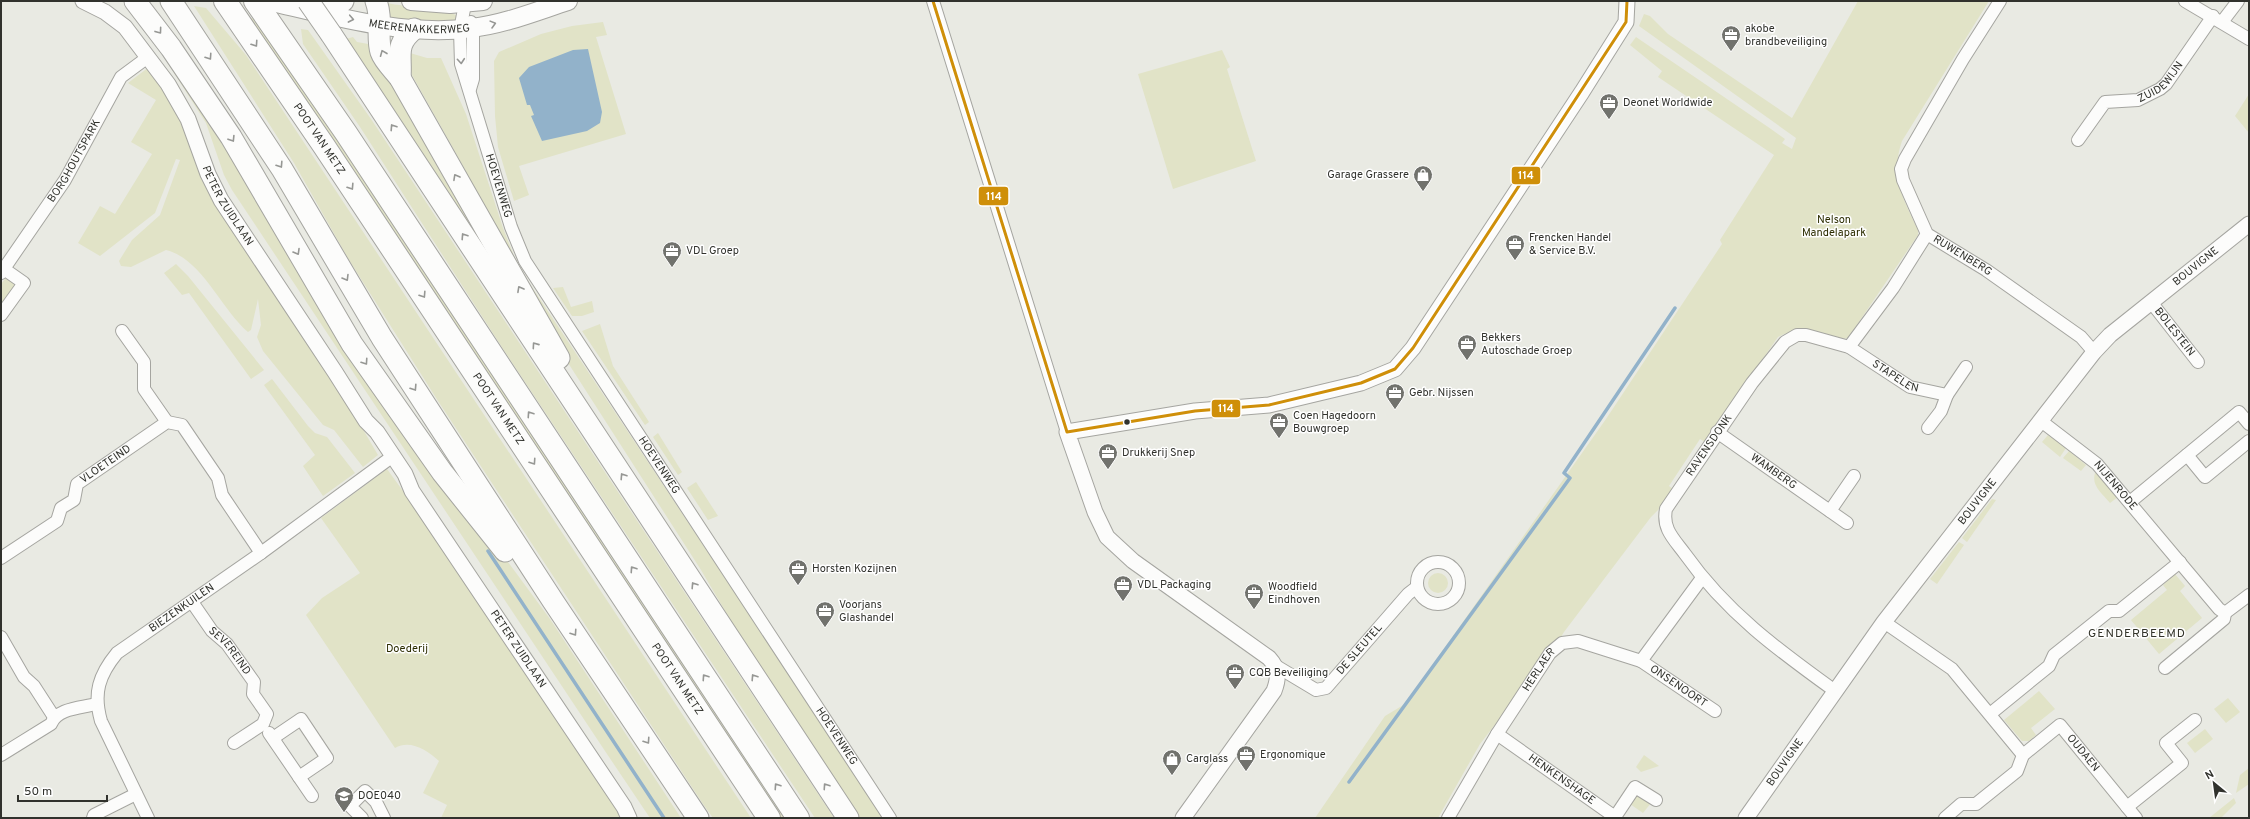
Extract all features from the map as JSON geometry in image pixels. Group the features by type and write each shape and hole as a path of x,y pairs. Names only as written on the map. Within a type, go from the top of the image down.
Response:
{"highway":[{"path":"135,1 171,48 231,137 340,326 386,394 442,472 519,569 553,601"},
{"path":"172,1 282,169 382,338 553,601 698,818"},
{"path":"255,1 268,10 350,140 798,818"},
{"path":"342,1 316,7 331,34 848,818"},
{"path":"376,1 380,17 381,51 400,78 563,366 573,400"},
{"name":"POOT VAN METZ","path":"229,7 324,146 769,818"},
{"path":"400,78 400,48 408,34 414,29"}],"main road":[{"name":"MEERENAKKERWEG","path":"411,1 435,4 465,4 483,1"},
{"name":"MEERENAKKERWEG","path":"268,10 316,7 380,24 414,29 445,31 493,24 568,1"}],"street":[{"name":"PETER ZUIDLAAN","path":"83,1 105,12 125,27 177,99 188,119 208,174 221,200 366,421 369,436 389,458 398,480 412,491 626,812 636,818"},
{"path":"933,1 1067,432 1095,512 1107,537 1133,561 1269,658 1276,666 1278,679 1274,691 1183,818"},
{"path":"1067,432 1195,411 1269,405 1361,383 1395,369 1413,348 1582,92 1626,22 1627,1"},
{"name":"RUWENBERG","path":"2000,1 1941,96 1905,159 1901,169 1907,189 1928,234 1986,270 2074,332 2094,352"},
{"path":"2185,1 2218,19 2249,39"},
{"path":"2218,19 2238,1"},
{"name":"HOEVENWEG","path":"465,4 467,29 461,64 511,227 525,261 890,818"},
{"name":"ZUIDEWIJN","path":"2078,140 2105,102 2138,100 2166,84 2218,19"},
{"name":"BORGHOUTSPARK","path":"1,315 24,283 2,271 65,180 120,77 148,57"},
{"name":"BOUVIGNE","path":"1746,818 1884,622 2094,352 2110,335 2249,224"},
{"path":"1849,347 1893,288 1928,234"},
{"name":"BOLESTEIN","path":"2151,302 2198,362"},
{"path":"122,331 144,362 144,389 167,422 182,425 218,478 222,495 262,553"},
{"name":"RAVENSDONK","path":"1835,691 1747,624 1702,578 1665,526 1664,519 1666,509 1717,432 1752,383 1785,342 1797,335 1806,335 1849,347"},
{"name":"STAPELEN","path":"1849,347 1910,387 1947,395"},
{"path":"1928,428 1941,411 1947,395 1966,368"},
{"path":"2130,502 2239,412 2249,424"},
{"name":"NIJENRODE","path":"2041,421 2097,464 2219,609 2225,613"},
{"name":"VLOETEIND","path":"1,558 56,521 61,508 74,500 77,484 167,422"},
{"name":"WAMBERG","path":"1717,432 1847,523"},
{"path":"2187,455 2205,477 2249,441"},
{"name":"BIEZENKUILEN","path":"148,818 101,721 96,704 98,686 104,669 117,653 262,553 389,458"},
{"path":"1830,511 1854,476"},
{"path":"1990,714 2050,666 2054,655 2109,611 2119,612 2180,562"},
{"path":"1641,661 1702,578"},
{"name":"DE SLEUTEL","path":"1276,666 1316,690 1326,688 1408,594 1416,587"},
{"path":"2165,668 2224,619 2225,613 2249,595"},
{"name":"SEVEREIND","path":"192,602 212,631 227,644 254,682 253,694 267,714 263,724"},
{"path":"1884,622 1952,669 2024,755"},
{"path":"1,637 24,677 34,686 54,717"},
{"name":"HERLAER","path":"1448,818 1497,734 1550,653 1562,643 1578,641 1641,661"},
{"name":"ONSENOORT","path":"1641,661 1716,711"},
{"path":"1,755 51,724 54,717 62,712 96,704"},
{"path":"273,738 300,719 327,758 299,777"},
{"path":"2128,807 2182,763 2166,743 2195,720"},
{"path":"234,742 263,724 312,796"},
{"name":"OUDAEN","path":"1945,818 1961,804 1976,804 2017,771 2024,755 2060,725 2136,818"},
{"name":"HENKENSHAGE","path":"1497,734 1615,817 1635,787 1656,800"},
{"path":"362,818 350,806 365,790 376,802 384,818"},
{"path":"93,818 94,815 136,794"}],"green space":[{"name":"Nelson Mandelapark","path":"1858,1 1989,1 1902,141 1897,165 1898,176 1903,197 1918,230 1918,235 1848,338 1830,338 1805,332 1788,333 1778,337 1705,442 1700,439 1669,486 1673,489 1661,507 1651,517 1564,632 1555,647 1480,744 1438,818 1315,818 1385,716 1405,704 1606,419 1722,244 1720,240 1774,155 1658,77 1662,71 1630,45 1636,37 1785,139 1782,143 1792,149 1796,138 1639,26 1644,14 1650,16 1668,34 1792,118"},
{"path":"387,3 435,10 454,14 460,17 457,23 387,19"},
{"path":"194,6 206,8 246,55 751,818 713,818 703,804 438,401 349,260 294,163"},
{"path":"245,17 260,20 788,818 777,818"},
{"path":"603,22 607,35 596,37 626,134 519,166 529,195 514,201 498,147 495,116 494,61 499,52 541,34 572,26"},
{"path":"301,29 308,30 371,119 834,818 815,818 505,352 360,127 303,44"},
{"path":"353,37 357,42 374,45 538,332 346,39"},
{"path":"160,45 494,543 550,619 681,818 650,818 232,190 224,175 206,123 158,48"},
{"path":"1222,50 1230,67 1227,69 1256,161 1173,189 1138,74"},
{"path":"410,53 427,58 441,58 466,114 503,228 518,266 884,818 856,818 754,660 701,570 545,327 486,216 463,166 412,75 409,66"},
{"path":"149,67 166,93 378,455 363,467 334,430 323,425 263,351 257,337 261,325 258,299 251,330 248,332 229,311 201,274 179,255 166,250 131,267 121,266 119,261 132,240 160,215 180,160 176,159 155,213 100,256 78,243 100,206 115,214 152,154 131,142 156,100 128,83"},
{"path":"2249,94 2249,133 2235,116"},
{"path":"176,264 188,276 264,370 251,379 189,293 182,295 164,273"},
{"path":"11,278 16,286 1,309 1,284 5,279"},
{"path":"563,287 571,307 592,301 594,312 582,316 572,316 553,288"},
{"path":"600,324 613,366 649,422 645,425 582,331"},
{"path":"272,379 308,426 315,433 327,437 355,473 323,496 303,466 315,455 264,385"},
{"path":"658,433 682,472 678,475 653,437"},
{"path":"2048,435 2066,448 2060,457 2042,442"},
{"path":"2069,451 2086,465 2081,471 2063,458"},
{"name":"Doederij","path":"387,469 448,553 624,818 441,818 447,805 423,793 439,761 424,750 412,745 395,748 306,615 322,598 360,573 321,518"},
{"path":"2095,473 2098,474 2118,497 2110,503 2096,486 2094,478"},
{"path":"696,482 718,516 708,520 687,488"},
{"path":"1992,499 1996,500 1967,542 1962,538"},
{"path":"1959,542 1964,545 1937,584 1930,579"},
{"path":"1438,573 1445,576 1448,583 1445,590 1438,593 1431,590 1428,583 1431,576"},
{"path":"2175,574 2185,586 2180,591 2202,618 2159,654 2131,620 2167,590 2163,585"},
{"path":"2039,691 2055,709 2031,728 2036,735 2029,741 2022,741 2004,720"},
{"path":"2228,698 2240,712 2226,723 2214,709"},
{"path":"2205,729 2213,739 2195,753 2187,743"},
{"path":"1644,755 1659,766 1641,772 1636,767"},
{"path":"2249,768 2249,784 2236,793 2240,775"},
{"path":"1637,794 1651,803 1643,813 1630,804"},
{"path":"2234,798 2236,803 2221,818 2209,818"}],"water":[{"path":"588,49 602,112 600,123 587,131 542,141 531,116 534,115 530,105 527,105 519,78 529,67 573,50"}],"waterway":[{"path":"1349,782 1570,478 1564,473 1675,308"},
{"path":"488,551 664,818"}],"transit line":[{"name":"114","path":"933,1 1067,432 1195,411 1269,405 1361,383 1395,369 1413,348 1626,22 1627,1"}],"place":[{"name":"akobe brandbeveiliging","path":"1731,52"},
{"name":"Deonet Worldwide","path":"1609,120"},
{"name":"Garage Grassere","path":"1423,192"},
{"name":"Frencken Handel & Service B.V.","path":"1515,261"},
{"name":"VDL Groep","path":"672,268"},
{"name":"Bekkers Autoschade Groep","path":"1467,361"},
{"name":"Gebr. Nijssen","path":"1395,410"},
{"name":"Coen Hagedoorn Bouwgroep","path":"1279,439"},
{"name":"Drukkerij Snep","path":"1108,470"},
{"name":"Horsten Kozijnen","path":"798,586"},
{"name":"VDL Packaging","path":"1123,602"},
{"name":"Woodfield Eindhoven","path":"1254,610"},
{"name":"Voorjans Glashandel","path":"825,628"},
{"name":"CQB Beveiliging","path":"1235,690"},
{"name":"Ergonomique","path":"1246,772"},
{"name":"Carglass","path":"1172,776"},
{"name":"DOE040","path":"344,813"}],"district":[{"name":"GENDERBEEMD","path":"2137,634"}]}
